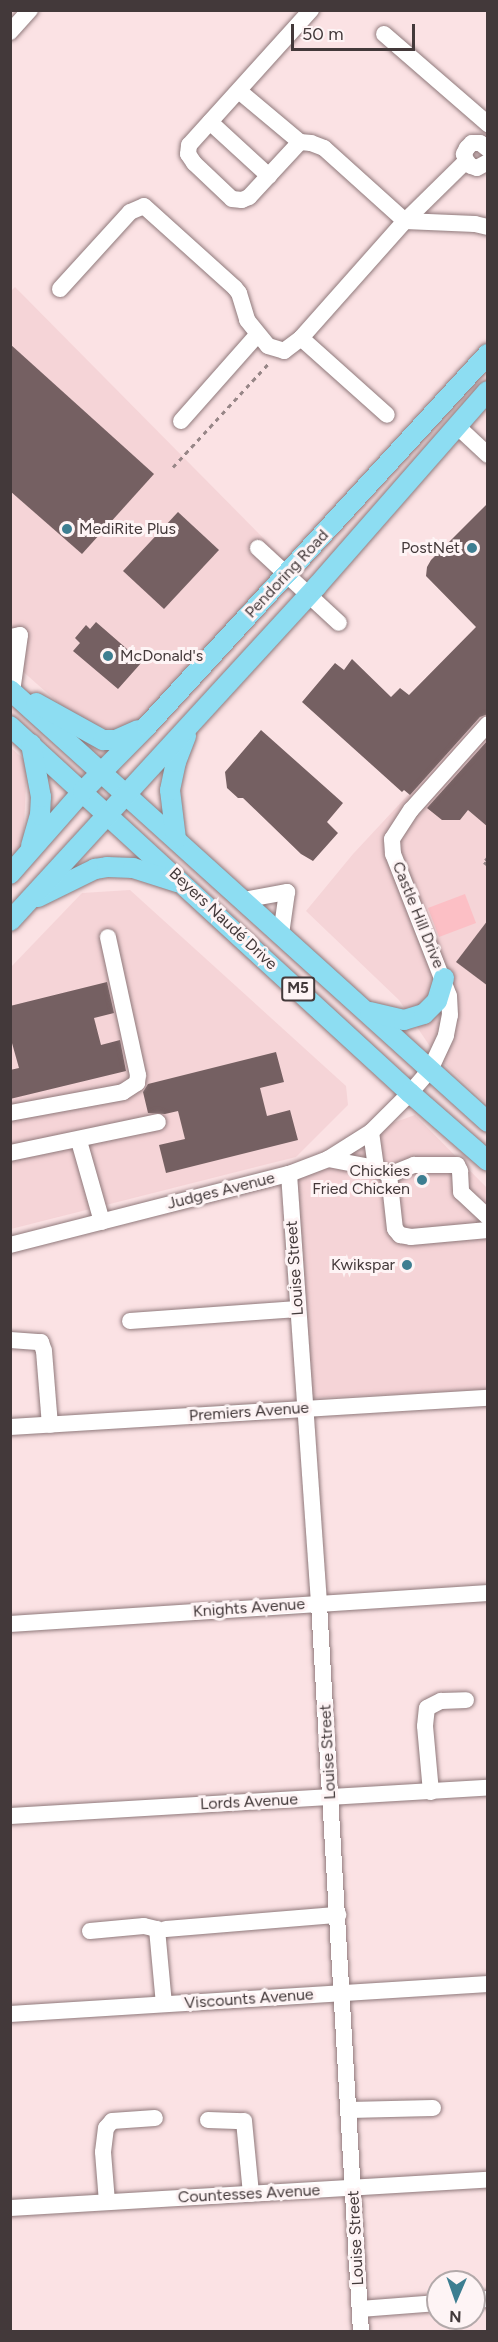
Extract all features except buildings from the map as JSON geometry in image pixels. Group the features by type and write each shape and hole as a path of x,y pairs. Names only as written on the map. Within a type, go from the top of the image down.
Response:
{"main road":[{"name":"Pendoring Road","path":"83,791 147,726 488,354"},
{"name":"Pendoring Road","path":"110,816 127,794 308,596 488,391"},
{"path":"14,693 51,709 104,740 116,740 147,726"},
{"name":"Beyers Naudé Drive","path":"14,693 488,1122"},
{"path":"176,839 171,804 173,776 180,747 196,717"},
{"name":"Beyers Naudé Drive","path":"10,726 186,884 410,1093 488,1161"},
{"path":"27,857 36,834 41,797 31,744"},
{"path":"10,874 83,791"},
{"path":"10,921 110,816"},
{"path":"25,904 95,869 107,867 142,870 186,884"},
{"path":"364,1010 387,1018 405,1020 424,1014 437,1001 444,978"}],"street":[{"path":"300,142 249,197 242,200 232,199 188,154 189,145 311,10"},
{"path":"10,32 23,13"},
{"path":"384,34 488,124"},
{"path":"238,91 300,142 324,148 405,221 488,227"},
{"path":"210,122 268,176"},
{"path":"485,142 467,148 488,181"},
{"path":"60,289 130,212 144,206 235,288 239,293 247,320 268,346 279,351 288,350 405,221 475,163"},
{"path":"181,421 258,334"},
{"path":"301,338 387,415"},
{"path":"457,426 488,454"},
{"path":"258,548 339,623"},
{"path":"10,637 20,635 14,693"},
{"name":"Castle Hill Drive","path":"410,1093 430,1070 446,1035 450,1015 449,996 444,978 395,860 392,839 411,810 488,724"},
{"path":"243,900 287,892 282,934"},
{"path":"10,1113 123,1092 137,1083 138,1075 108,937"},
{"name":"Judges Avenue","path":"10,1245 289,1174 328,1159 371,1132 410,1093"},
{"path":"10,1153 79,1141 158,1122"},
{"path":"371,1132 395,1229 400,1235 411,1237 488,1230"},
{"path":"79,1141 102,1222"},
{"path":"328,1159 382,1171 414,1165 454,1164 460,1171 461,1192 488,1217"},
{"name":"Louise Street","path":"289,1174 319,1604 361,2331"},
{"path":"130,1321 298,1309"},
{"path":"10,1340 40,1342 44,1351 50,1425"},
{"name":"Premiers Avenue","path":"10,1427 488,1398"},
{"name":"Knights Avenue","path":"10,1624 488,1593"},
{"path":"431,1792 426,1726 427,1708 441,1701 466,1700"},
{"name":"Lords Avenue","path":"10,1816 488,1788"},
{"path":"166,1929 338,1915"},
{"path":"90,1931 144,1926 157,1929 164,2004"},
{"name":"Viscounts Avenue","path":"10,2014 488,1984"},
{"path":"349,2110 434,2108"},
{"path":"107,2202 103,2152 106,2128 112,2121 155,2118"},
{"path":"208,2120 244,2121 251,2194"},
{"name":"Countesses Avenue","path":"10,2208 488,2180"},
{"path":"360,2309 426,2304"}],"path":[{"path":"173,467 279,351"},
{"path":"488,857 484,862 488,865"}],"shaded area":[{"path":"15,287 285,560 143,719 114,730 80,722 11,661 10,292"},
{"path":"487,710 487,1104 437,1057 399,1000 306,911 353,854"},
{"path":"10,747 27,762 23,851 10,865"},
{"path":"130,890 346,1086 348,1105 296,1157 11,1229 11,967 82,893"},
{"path":"465,894 476,923 439,937 428,908"},
{"path":"415,1115 487,1188 487,1390 310,1398 291,1175 361,1149 387,1125"}],"place":[{"name":"MediRite Plus","path":"67,529"},
{"name":"PostNet","path":"472,548"},
{"name":"McDonald's","path":"108,656"},
{"name":"Chickies Fried Chicken","path":"422,1180"},
{"name":"Kwikspar","path":"407,1265"}]}
